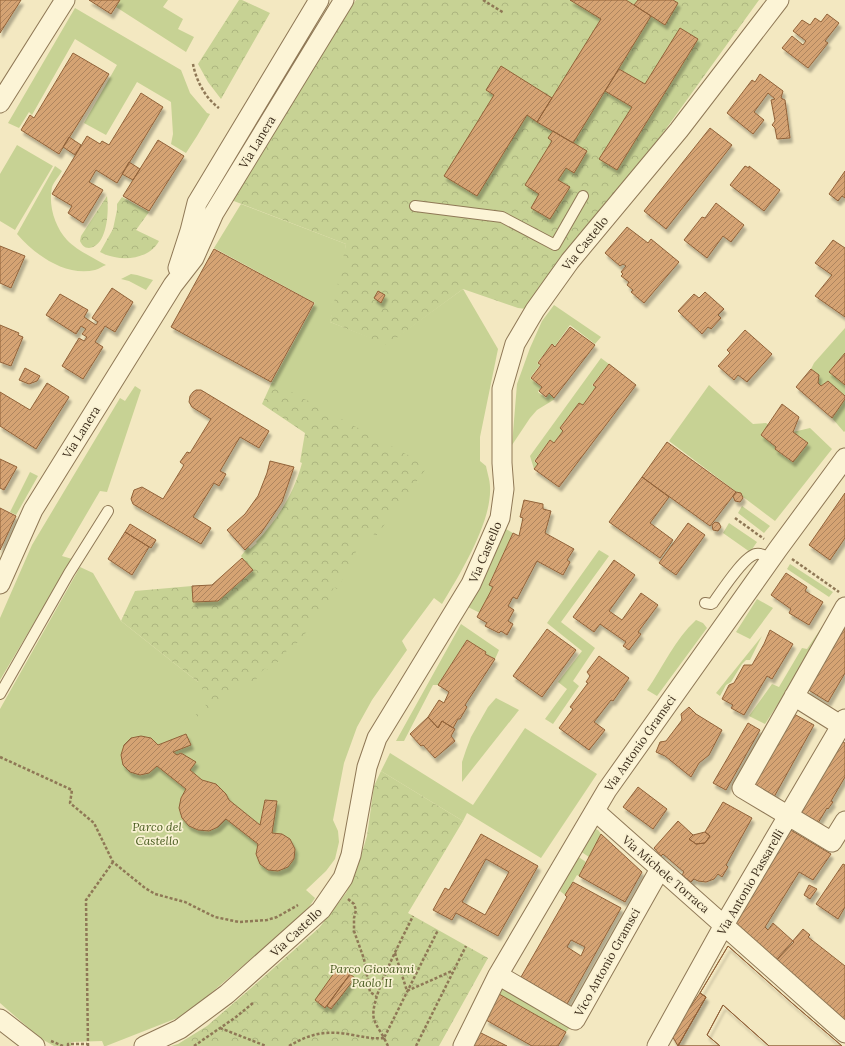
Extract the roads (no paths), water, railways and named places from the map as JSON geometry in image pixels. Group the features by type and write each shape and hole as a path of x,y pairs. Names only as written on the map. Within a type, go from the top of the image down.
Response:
{"street":[{"path":"0,103 65,0"},
{"name":"Via Lanera","path":"173,285 197,203 319,0"},
{"name":"Via Lanera","path":"0,584 33,510 173,285 194,258 214,213 344,0"},
{"name":"Via Castello","path":"144,1046 180,1029 227,994 321,910 342,878 351,855 367,767 377,738 471,584 500,518 504,489 502,463 502,389 515,344 535,310 570,260 679,130 779,0"},
{"name":"Via Antonio Gramsci","path":"463,1046 498,975 607,790 770,560 845,458"},
{"path":"845,607 742,788 832,842 845,821"},
{"path":"794,696 844,724"},
{"name":"Via Antonio Passarelli","path":"657,1046 724,926 844,724"},
{"name":"Via Michele Torraca","path":"595,811 845,1033"},
{"name":"Vico Antonio Gramsci","path":"498,975 575,1020 660,869"},
{"path":"0,1019 35,1046"}],"lane":[{"path":"415,206 502,217 555,245 584,196"},
{"path":"0,694 69,573 108,511"},
{"path":"705,603 713,603 746,559 757,553 762,554 770,560"}],"park label":[{"name":"Parco del Castello","path":"157,833"},
{"name":"Parco Giovanni Paolo II","path":"372,975"}]}
